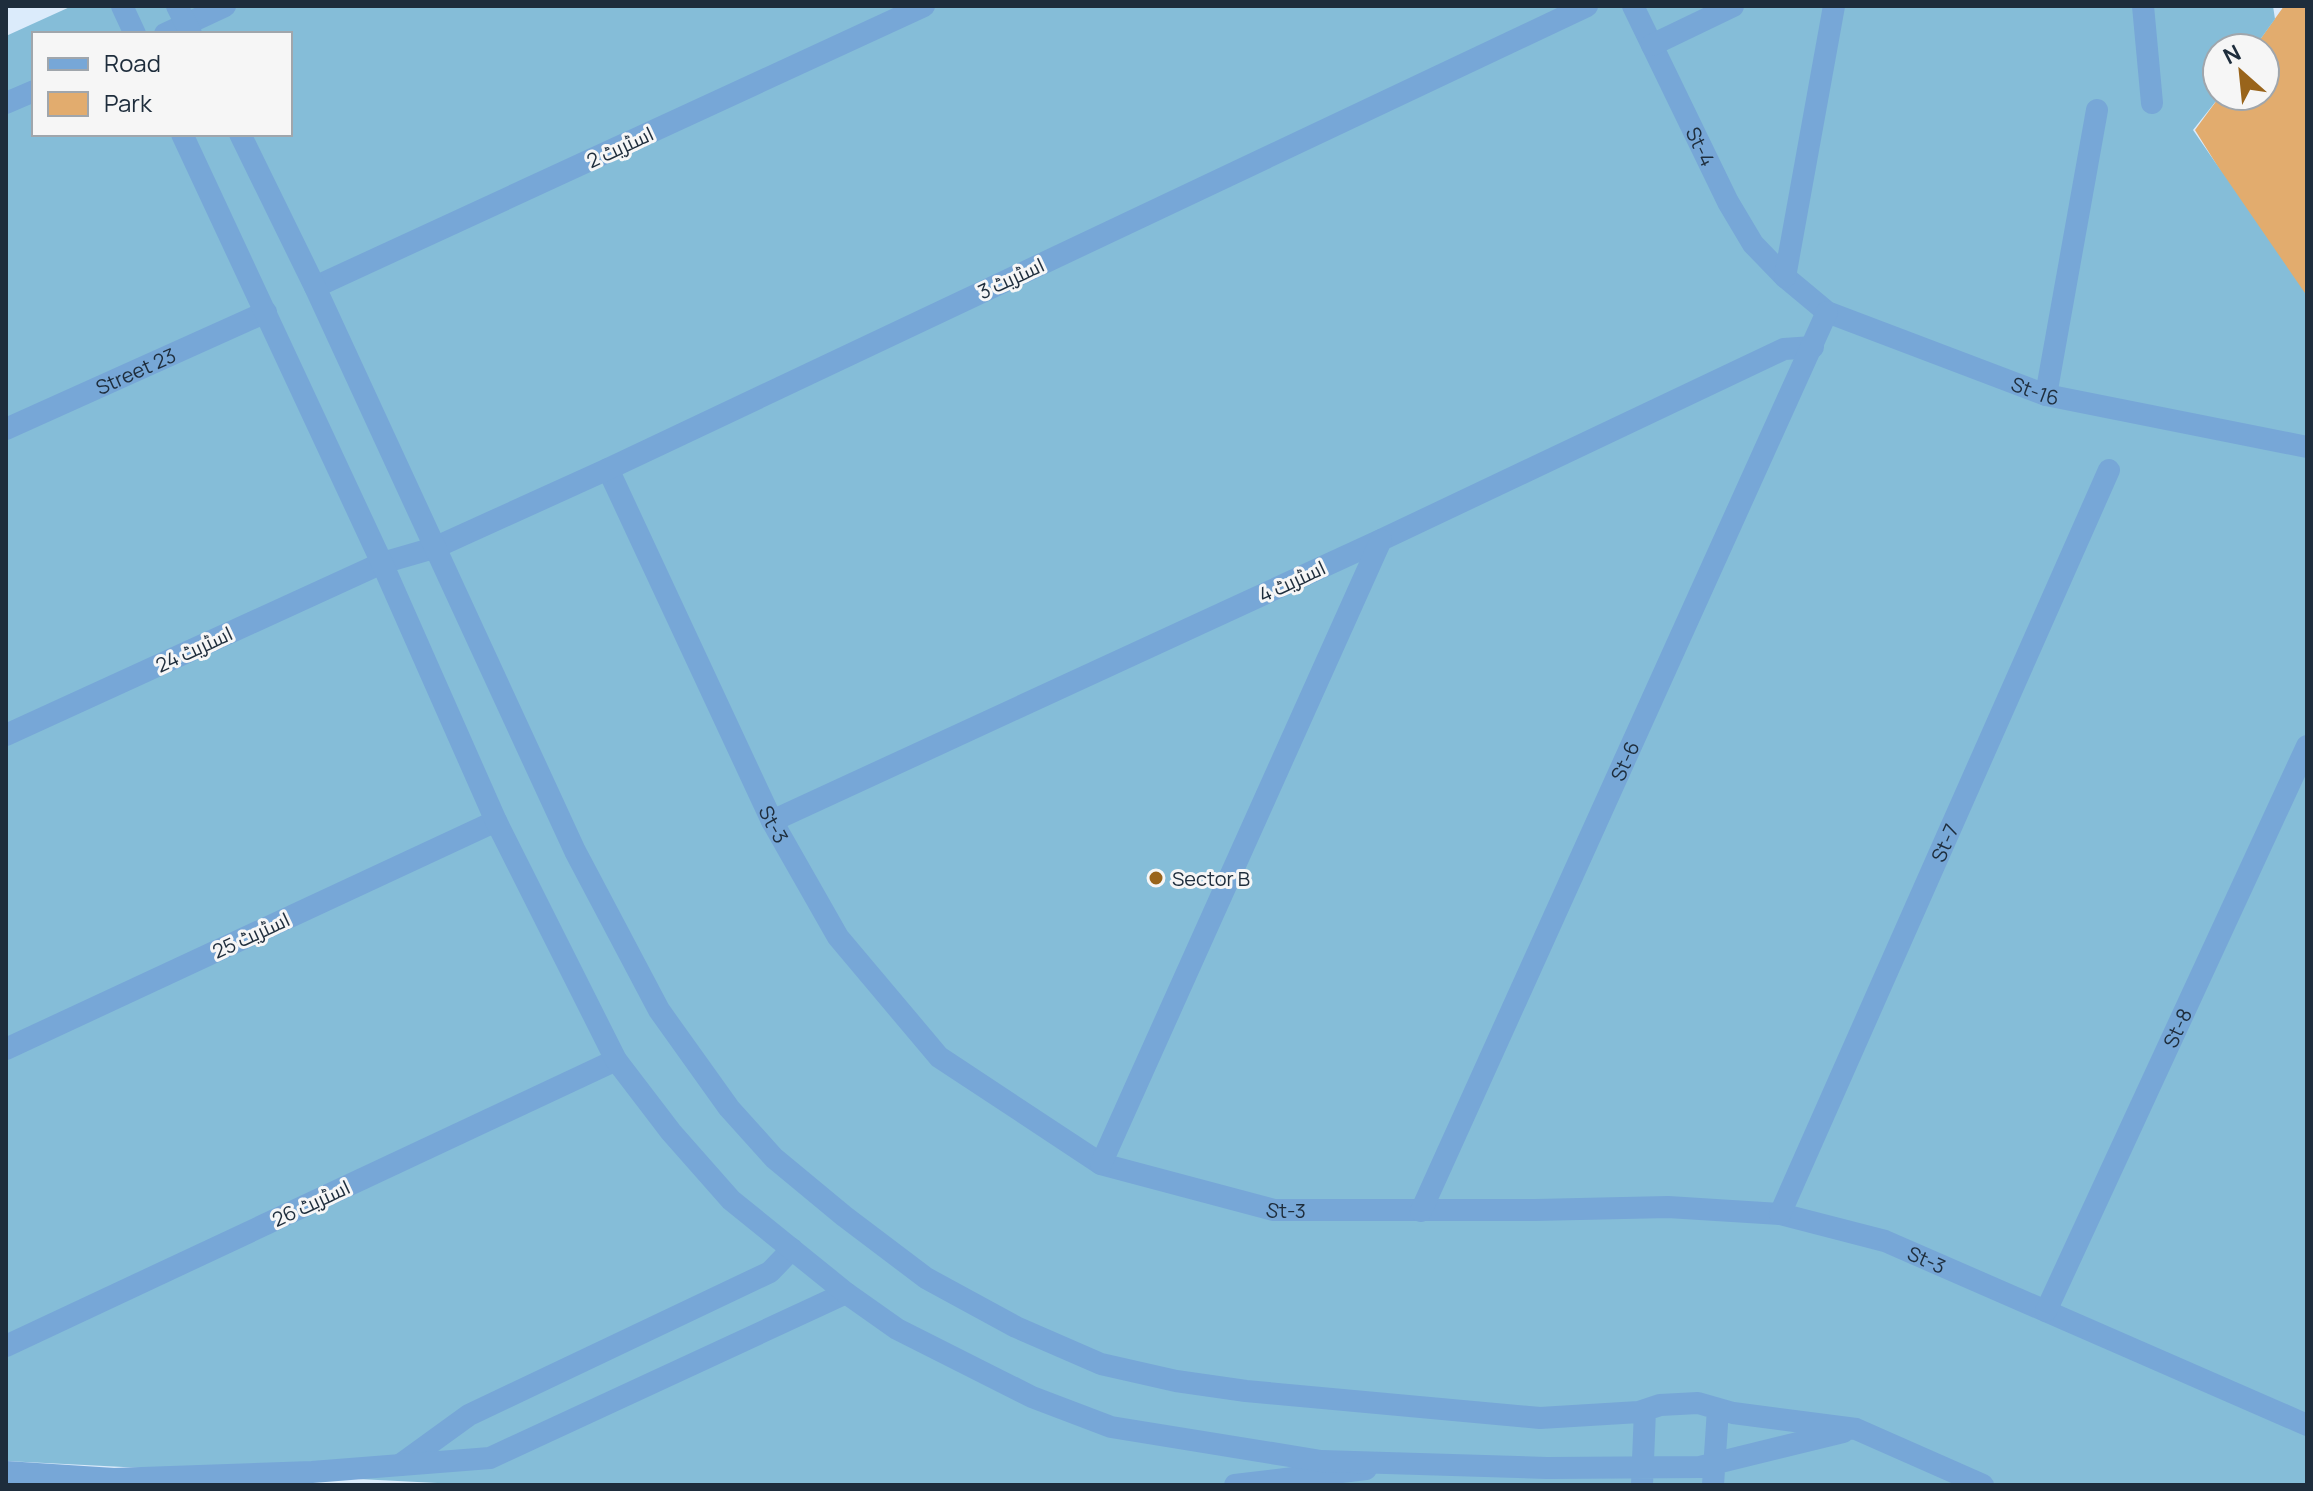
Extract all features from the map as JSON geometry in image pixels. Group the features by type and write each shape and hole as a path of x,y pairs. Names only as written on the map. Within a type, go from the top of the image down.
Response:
{"street":[{"path":"122,6 134,32"},
{"path":"168,32 185,21 225,6"},
{"name":"اسٹریٹ 2","path":"315,287 924,6"},
{"name":"اسٹریٹ 3","path":"434,548 608,469 1587,6"},
{"name":"St-4","path":"1633,6 1728,202 1753,244 1785,277"},
{"path":"1652,45 1733,6"},
{"path":"1785,277 1834,6"},
{"path":"2143,6 2152,103"},
{"path":"6,103 32,92"},
{"path":"2046,395 2097,110"},
{"path":"183,136 382,563 496,821 616,1060 671,1132 731,1200 846,1293 897,1329 1032,1397 1111,1427 1321,1461 1547,1468 1642,1476 1714,1475 1856,1429"},
{"path":"241,136 315,287 575,851 659,1010 729,1108 774,1158 926,1278 1016,1327 1101,1364 1176,1381 1318,1399 1540,1418 1698,1403 1718,1409 1856,1429 1983,1485"},
{"name":"St-16","path":"1785,277 1827,312 2046,395 2307,447"},
{"name":"Street 23","path":"6,429 266,312"},
{"name":"St-6","path":"1421,1211 1827,312"},
{"name":"اسٹریٹ 4","path":"772,821 1381,540 1784,349 1813,347"},
{"name":"St-3","path":"608,469 772,821 838,937 939,1057 1101,1164 1274,1210 1668,1207 1780,1214 1885,1241 2307,1425"},
{"name":"St-7","path":"1780,1214 2109,470"},
{"path":"1101,1164 1381,540"},
{"name":"اسٹریٹ 24","path":"6,735 382,563 434,548"},
{"name":"St-8","path":"2046,1311 2307,746"},
{"name":"اسٹریٹ 25","path":"6,1049 496,821"},
{"name":"اسٹریٹ 26","path":"6,1346 616,1060"},
{"path":"399,1465 469,1415 770,1272 792,1249"},
{"path":"6,1472 114,1479 312,1472 490,1458 846,1293"},
{"path":"1714,1475 1718,1409"},
{"path":"1642,1476 1645,1410"},
{"path":"1235,1485 1419,1463"}],"green space":[{"path":"2284,6 2307,6 2307,301 2273,255 2195,130 2208,112 2281,112 2281,32 2265,32"}],"building":[{"name":"Sector B","path":"72,6 2273,6 2275,19 2266,32 2201,32 2201,112 2207,112 2193,130 2307,296 2307,1485 477,1485 6,1461 6,36"}],"place":[{"name":"Sector B","path":"1156,878"}]}
